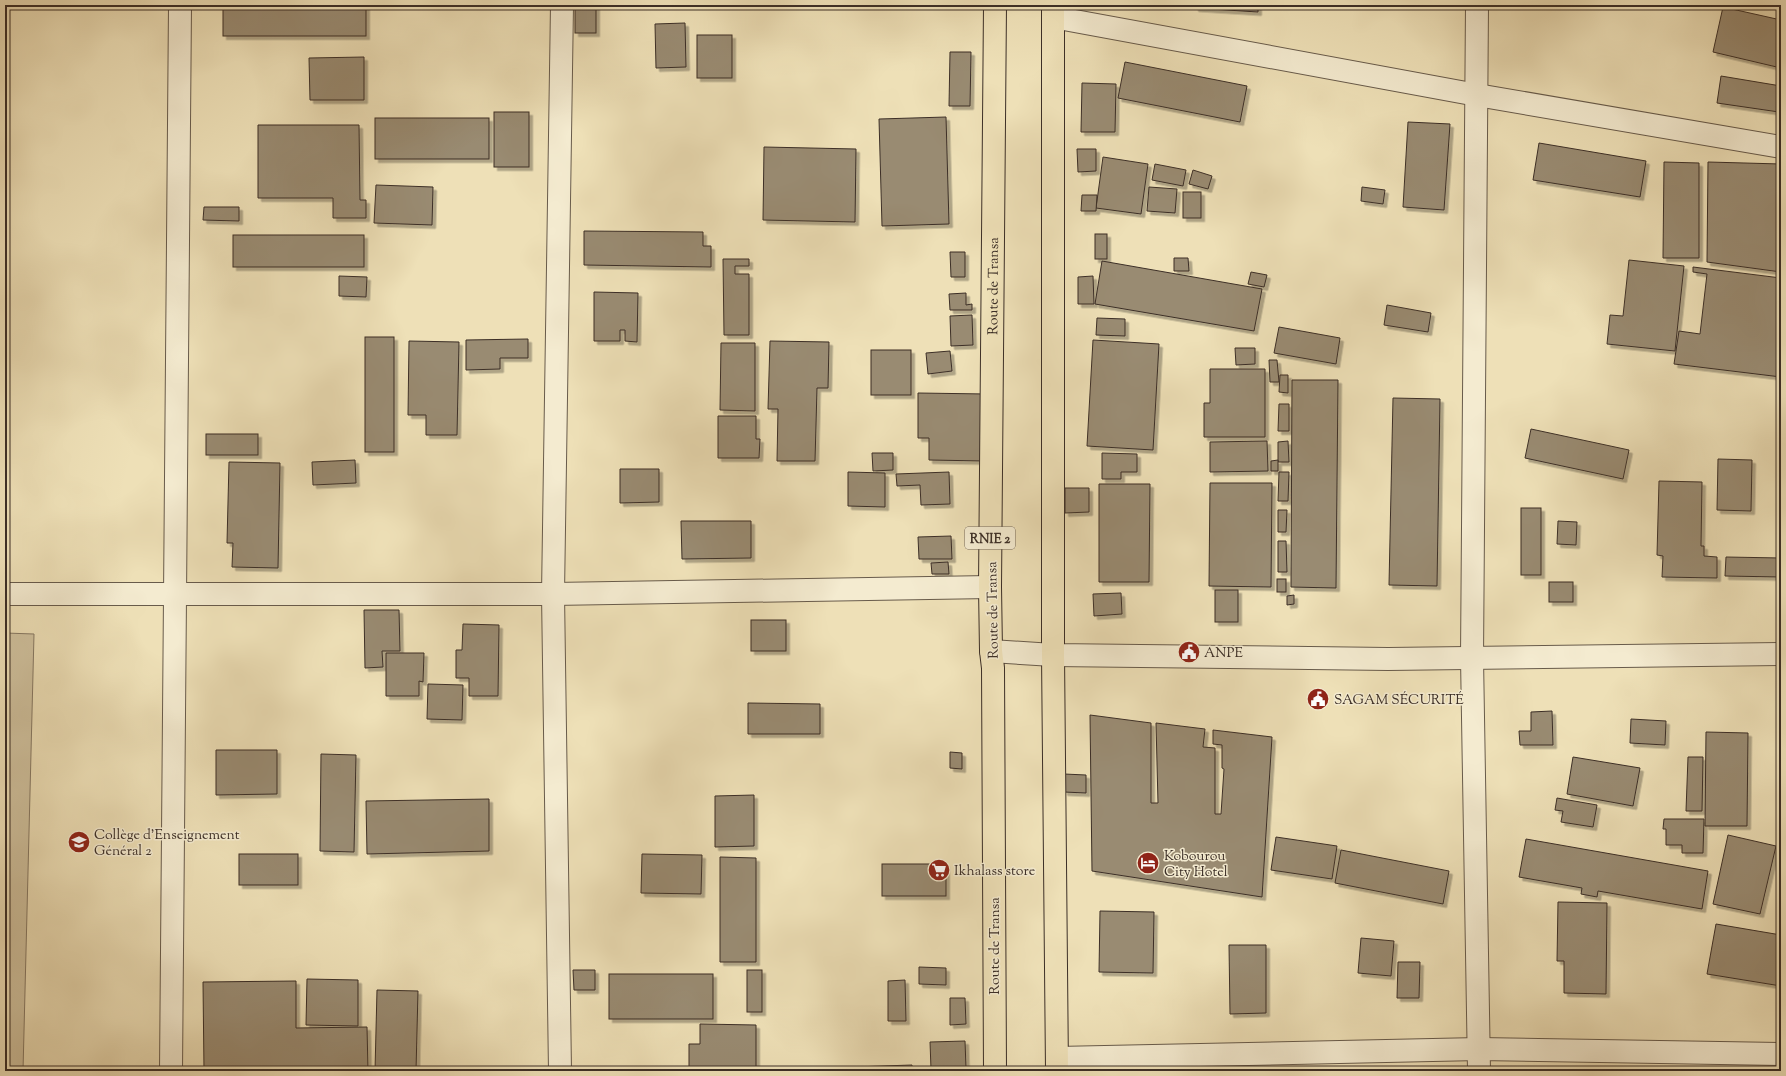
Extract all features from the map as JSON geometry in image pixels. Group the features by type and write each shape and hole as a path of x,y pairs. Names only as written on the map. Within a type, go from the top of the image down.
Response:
{"main road":[{"name":"Route de Transa","path":"995,5 990,587 991,651 993,668 995,1071"},
{"path":"1053,11 1053,655 1057,1064"}],"street":[{"path":"171,1071 180,5"},
{"path":"560,1071 553,594 562,5"},
{"path":"1477,5 1472,658 1479,1071"},
{"path":"1053,11 1477,95 1781,147"},
{"path":"5,594 553,594 990,587"},
{"path":"991,651 1053,655 1388,660 1781,654"},
{"path":"1057,1064 1479,1049 1781,1054"}],"shaded area":[{"path":"5,633 34,634 23,1071 5,1071"}],"building":[{"path":"223,5 366,5 366,36 223,36"},
{"path":"575,5 596,5 596,33 575,33"},
{"path":"1195,5 1258,5 1258,12 1195,8"},
{"path":"1723,7 1781,20 1781,68 1713,52"},
{"path":"685,23 686,67 656,68 655,24"},
{"path":"697,35 732,35 732,78 697,78"},
{"path":"950,52 971,52 970,106 949,106"},
{"path":"364,57 364,100 310,100 309,58"},
{"path":"1125,62 1247,86 1240,122 1118,98"},
{"path":"1721,76 1781,86 1779,112 1717,103"},
{"path":"1082,83 1116,84 1115,132 1081,132"},
{"path":"494,112 529,112 529,167 494,167"},
{"path":"946,117 949,224 882,226 879,119"},
{"path":"375,118 489,118 489,159 375,159"},
{"path":"1408,122 1450,124 1444,210 1403,207"},
{"path":"258,125 359,125 360,200 366,200 366,218 333,218 333,198 258,198"},
{"path":"1539,143 1646,161 1640,197 1533,180"},
{"path":"764,147 856,149 855,222 763,220"},
{"path":"1077,149 1096,149 1096,171 1078,172"},
{"path":"1103,157 1148,164 1141,214 1096,208"},
{"path":"1664,162 1699,163 1699,258 1663,258"},
{"path":"1708,162 1781,164 1781,272 1707,262"},
{"path":"1155,164 1186,170 1183,186 1152,180"},
{"path":"1193,170 1212,176 1208,189 1189,184"},
{"path":"376,185 433,187 432,225 374,223"},
{"path":"1149,187 1177,189 1175,213 1147,211"},
{"path":"1362,187 1385,190 1383,204 1361,201"},
{"path":"1183,192 1201,192 1201,218 1183,218"},
{"path":"1082,195 1097,195 1096,211 1081,211"},
{"path":"204,207 239,207 239,221 203,220"},
{"path":"584,231 703,232 703,246 711,246 711,267 584,265"},
{"path":"1095,234 1107,234 1107,259 1095,259"},
{"path":"233,235 364,235 364,267 233,267"},
{"path":"950,252 965,252 965,277 951,277"},
{"path":"1174,258 1188,258 1189,271 1174,271"},
{"path":"723,259 749,259 749,266 735,266 735,274 749,274 749,335 724,335"},
{"path":"1629,260 1684,266 1675,351 1607,344 1610,315 1623,316"},
{"path":"1102,261 1262,289 1254,331 1095,304"},
{"path":"1693,267 1781,278 1781,377 1674,364 1679,331 1700,334 1707,274 1693,272"},
{"path":"1251,272 1267,275 1264,287 1248,284"},
{"path":"339,276 367,277 366,297 339,296"},
{"path":"1093,276 1094,304 1078,304 1078,277"},
{"path":"594,292 638,293 637,342 625,341 625,330 620,330 620,341 594,341"},
{"path":"966,293 966,305 972,304 972,310 950,310 949,294"},
{"path":"1387,305 1431,313 1428,332 1384,325"},
{"path":"972,315 973,345 951,346 950,316"},
{"path":"1097,318 1125,319 1125,336 1096,335"},
{"path":"1279,327 1340,338 1336,364 1274,353"},
{"path":"365,337 394,337 394,452 365,452"},
{"path":"528,339 528,358 500,358 500,369 466,370 466,340"},
{"path":"1093,340 1159,344 1153,450 1087,446"},
{"path":"409,341 459,342 457,435 426,435 426,415 408,415"},
{"path":"770,341 829,342 828,388 817,388 815,461 777,461 778,409 768,409"},
{"path":"721,343 755,343 755,411 720,410"},
{"path":"1235,348 1255,348 1255,364 1236,365"},
{"path":"871,350 911,350 911,395 871,395"},
{"path":"950,351 952,371 928,374 926,353"},
{"path":"1269,360 1277,360 1279,382 1270,382"},
{"path":"1210,369 1265,369 1265,437 1204,437 1204,403 1210,403"},
{"path":"1280,375 1288,375 1288,393 1279,392"},
{"path":"1292,380 1338,380 1336,588 1291,587"},
{"path":"918,393 986,394 985,461 929,460 929,438 918,438"},
{"path":"1393,398 1440,399 1437,586 1389,585"},
{"path":"1279,404 1289,404 1289,431 1278,431"},
{"path":"718,416 756,416 756,439 760,439 759,458 718,458"},
{"path":"1531,429 1629,450 1623,479 1525,458"},
{"path":"206,434 258,434 258,455 206,455"},
{"path":"1267,441 1268,471 1210,472 1210,442"},
{"path":"1288,441 1289,462 1278,462 1278,442"},
{"path":"872,453 893,453 893,470 873,471"},
{"path":"1102,453 1137,454 1137,472 1121,472 1121,479 1102,479"},
{"path":"1718,459 1752,460 1751,511 1717,510"},
{"path":"355,460 356,483 313,485 312,462"},
{"path":"1278,460 1278,471 1271,471 1271,461"},
{"path":"229,462 280,463 278,568 232,567 233,543 227,543"},
{"path":"620,469 659,469 659,502 620,503"},
{"path":"848,472 885,473 885,507 848,506"},
{"path":"949,472 950,504 921,505 920,485 897,486 896,474"},
{"path":"1279,472 1289,472 1288,501 1278,501"},
{"path":"1659,481 1702,482 1701,546 1704,546 1704,556 1717,557 1717,578 1662,577 1663,556 1657,555"},
{"path":"1210,483 1272,483 1271,587 1209,586"},
{"path":"1099,484 1150,484 1149,582 1099,582"},
{"path":"1065,488 1089,488 1089,512 1065,513"},
{"path":"1521,508 1541,508 1541,575 1521,575"},
{"path":"1278,510 1287,510 1286,532 1278,532"},
{"path":"681,521 751,521 751,558 682,559"},
{"path":"1558,521 1577,522 1576,545 1557,544"},
{"path":"951,536 952,559 919,559 918,537"},
{"path":"1278,541 1286,541 1287,572 1278,572"},
{"path":"1726,557 1781,558 1781,577 1725,576"},
{"path":"948,562 949,574 932,574 931,563"},
{"path":"1277,579 1286,579 1286,592 1277,592"},
{"path":"1549,582 1573,582 1573,602 1549,602"},
{"path":"1215,590 1238,590 1238,622 1215,622"},
{"path":"1121,593 1122,614 1094,616 1093,594"},
{"path":"1294,595 1294,604 1287,605 1287,596"},
{"path":"364,610 399,610 400,651 382,651 383,667 365,668"},
{"path":"751,620 786,620 786,651 751,651"},
{"path":"463,624 499,625 498,696 469,696 469,678 456,678 456,650 462,650"},
{"path":"386,653 424,653 423,682 419,681 419,696 386,696"},
{"path":"428,684 463,685 462,720 427,719"},
{"path":"748,703 820,704 820,734 748,734"},
{"path":"1552,711 1553,745 1520,745 1519,731 1531,731 1531,712"},
{"path":"1090,715 1151,723 1151,803 1158,803 1156,723 1205,729 1203,747 1215,748 1215,814 1221,814 1224,769 1222,768 1222,745 1213,744 1213,730 1272,737 1262,897 1092,871"},
{"path":"1631,719 1666,721 1665,745 1630,743"},
{"path":"1706,732 1748,733 1747,826 1705,826"},
{"path":"216,750 277,750 277,794 216,795"},
{"path":"950,752 962,753 962,769 950,768"},
{"path":"321,754 356,755 354,852 320,851"},
{"path":"1573,757 1640,768 1633,806 1567,794"},
{"path":"1688,757 1703,757 1702,811 1686,811"},
{"path":"1064,774 1086,775 1086,793 1064,792"},
{"path":"754,795 754,846 715,847 715,796"},
{"path":"1557,798 1597,805 1593,827 1561,822 1563,811 1555,810"},
{"path":"489,799 489,851 367,854 366,801"},
{"path":"1664,819 1704,819 1703,853 1682,853 1682,845 1666,845 1666,829 1663,829"},
{"path":"1728,835 1776,846 1760,914 1713,904"},
{"path":"1276,837 1337,846 1332,879 1271,870"},
{"path":"1526,839 1708,871 1702,909 1598,891 1597,897 1581,894 1582,888 1519,877"},
{"path":"1341,850 1449,871 1443,904 1335,883"},
{"path":"239,854 298,854 298,885 239,885"},
{"path":"642,854 702,855 701,894 641,893"},
{"path":"720,857 756,858 756,962 720,962"},
{"path":"882,864 946,864 946,896 882,896"},
{"path":"1558,902 1607,903 1606,994 1564,993 1564,961 1557,961"},
{"path":"1100,911 1154,912 1153,973 1099,972"},
{"path":"1716,924 1781,935 1781,986 1707,974"},
{"path":"1361,938 1394,941 1391,976 1358,973"},
{"path":"1229,945 1266,945 1266,1013 1230,1014"},
{"path":"1398,962 1420,962 1419,998 1397,998"},
{"path":"919,967 946,968 946,985 919,984"},
{"path":"573,970 595,970 595,990 574,990"},
{"path":"747,970 762,970 762,1012 747,1012"},
{"path":"609,974 713,974 713,1019 609,1019"},
{"path":"307,979 358,980 358,1026 306,1025"},
{"path":"905,980 906,1021 888,1021 888,981"},
{"path":"296,981 296,1028 367,1027 368,1071 204,1071 203,982"},
{"path":"377,990 418,991 416,1071 375,1071"},
{"path":"950,998 965,998 966,1024 950,1025"},
{"path":"700,1024 756,1025 756,1071 689,1071 689,1044 700,1044"},
{"path":"965,1041 966,1068 931,1069 930,1042"},
{"path":"912,1065 912,1071 854,1071 853,1067"}],"place":[{"name":"ANPE","path":"1189,652"},
{"name":"SAGAM SÉCURITÉ","path":"1318,699"},
{"name":"Collège d'Enseignement Général 2","path":"79,842"},
{"name":"Kobourou City Hotel","path":"1148,863"},
{"name":"Ikhalass store","path":"939,870"}]}
